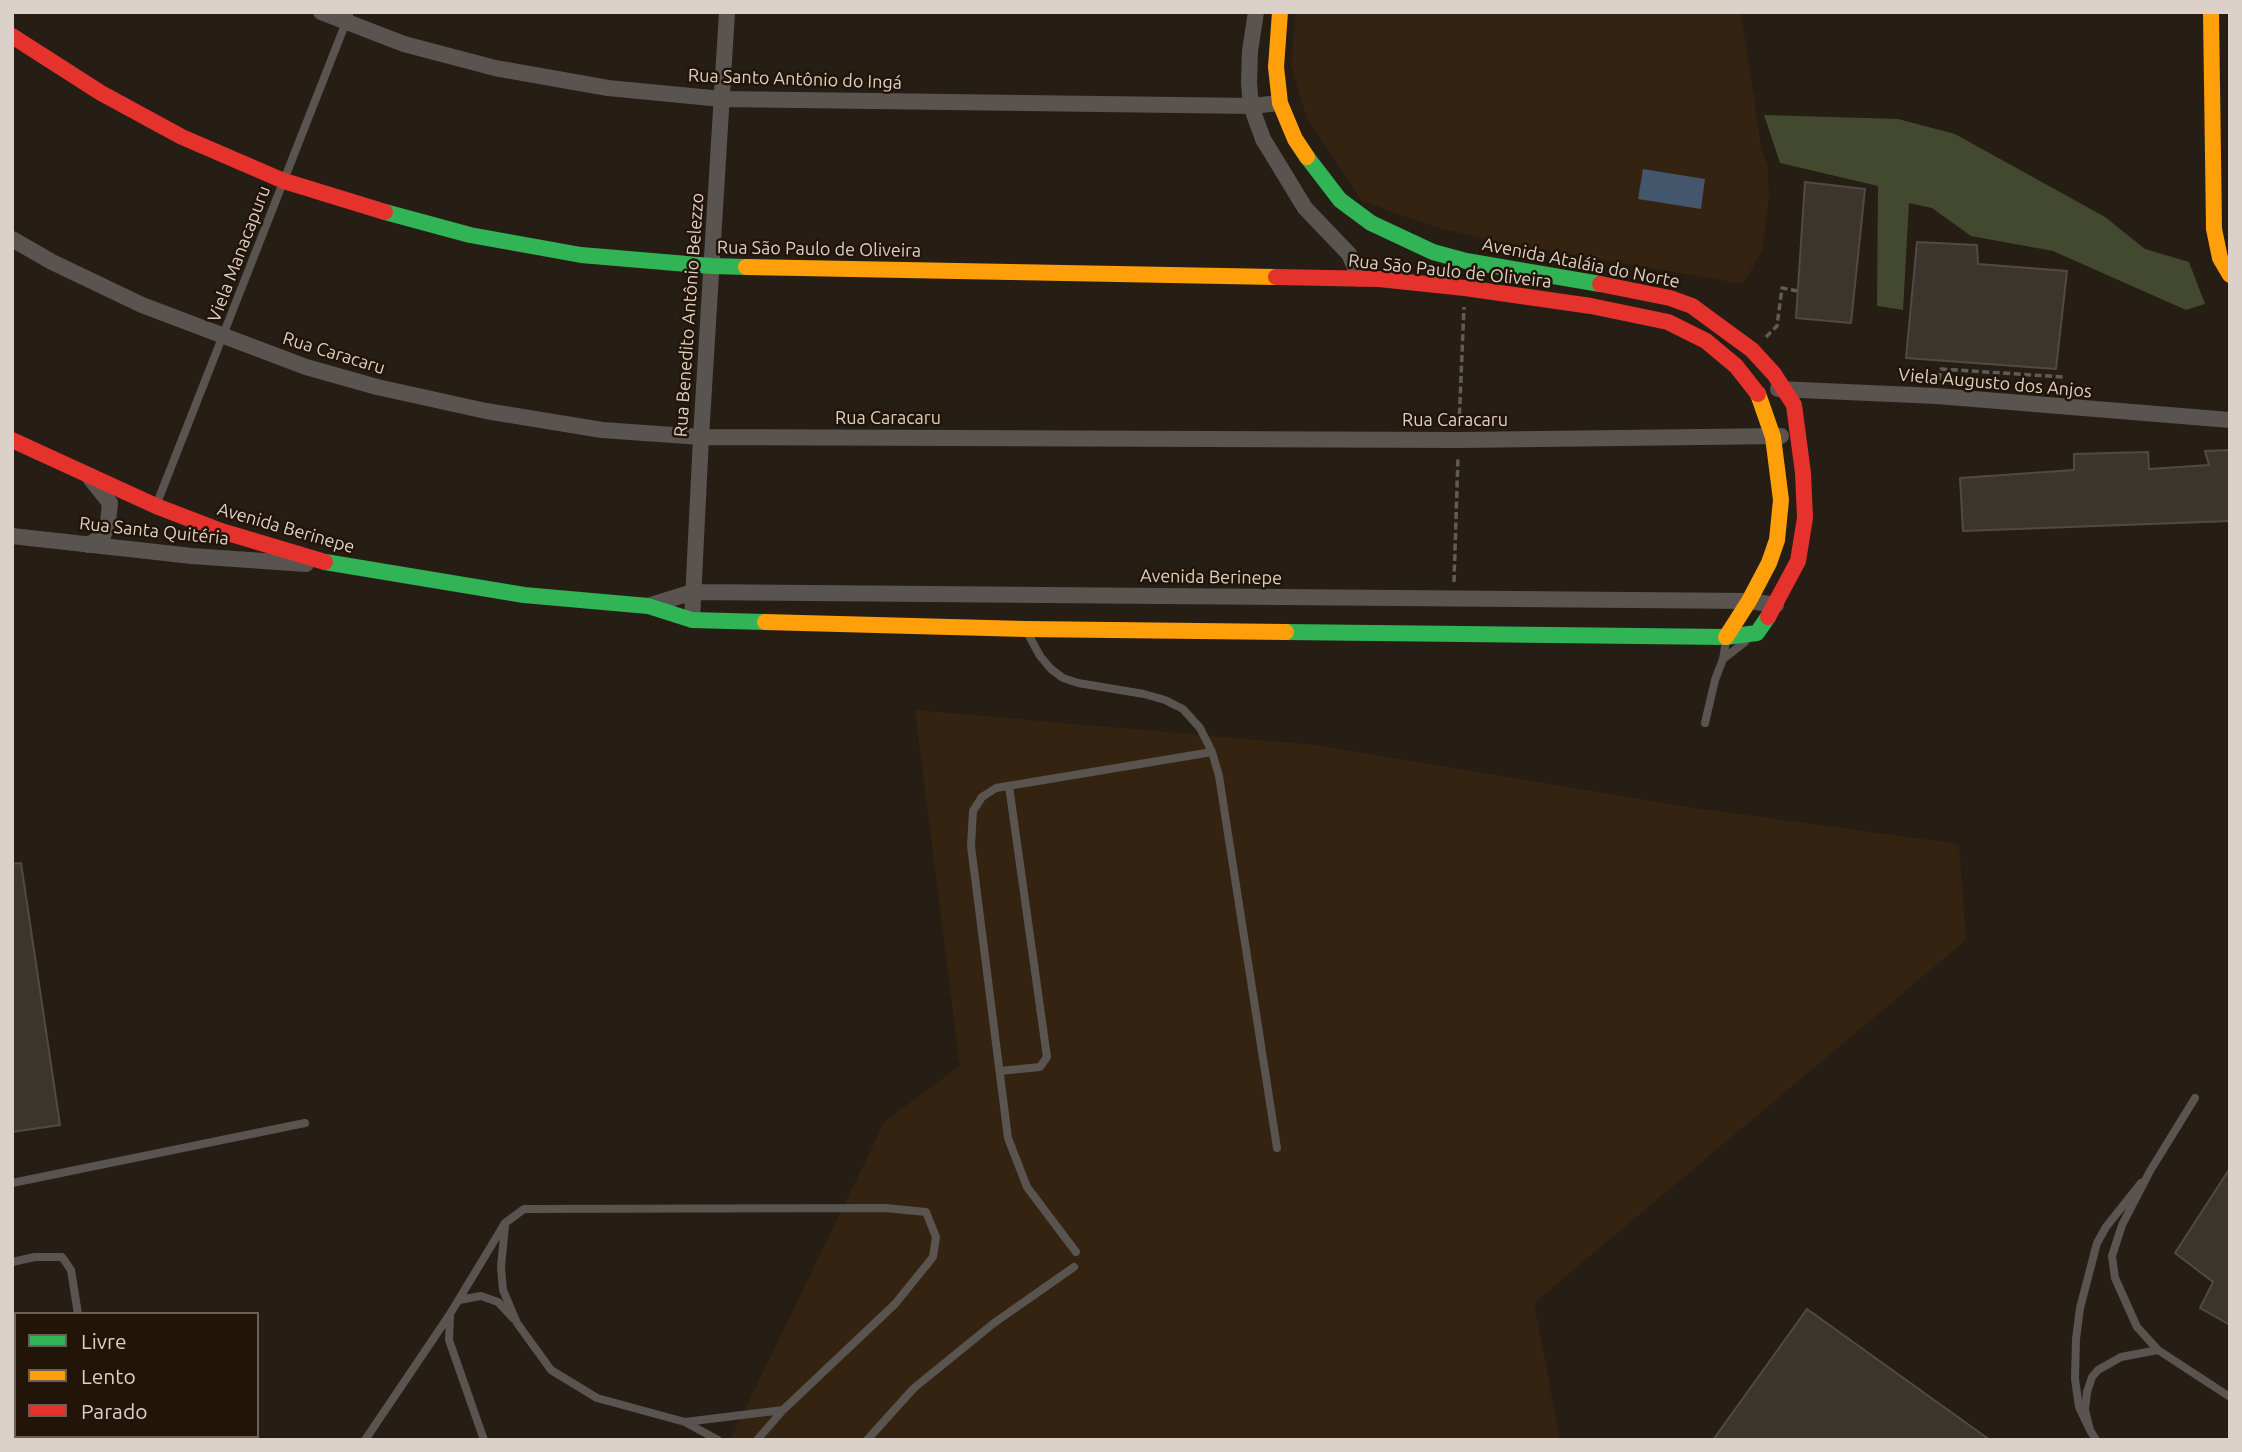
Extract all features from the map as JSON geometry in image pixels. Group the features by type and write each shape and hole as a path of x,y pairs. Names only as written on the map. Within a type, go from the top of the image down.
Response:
{"street":[{"name":"Rua Santo Antônio do Ingá","path":"321,12 348,18 404,44 495,68 608,88 722,99 1251,107 1280,103"},
{"name":"Rua Benedito Antônio Belezzo","path":"692,620 727,12"},
{"path":"1256,12 1250,51 1251,107 1263,139 1305,208 1349,254 1360,279"},
{"name":"Avenida Ataláia do Norte","path":"1280,12 1276,67 1280,103 1295,139 1315,171 1340,200 1371,223 1433,252 1466,261 1626,288 1692,306 1752,350 1774,373 1794,405 1799,433 1805,518 1798,561 1776,605 1757,633"},
{"path":"2211,12 2214,229 2220,258 2230,275"},
{"name":"Rua São Paulo de Oliveira","path":"12,36 101,93 182,137 284,181 366,207 470,235 581,255 711,266 1360,279 1491,292 1619,310 1668,322 1706,341 1736,366 1758,394"},
{"name":"Rua Caracaru","path":"12,239 52,262 131,300 306,367 377,387 486,411 602,430 701,437 1459,440 1773,437 1799,433"},
{"name":"Viela Augusto dos Anjos","path":"1758,394 1783,388 1937,396 2230,420"},
{"path":"1726,637 1769,563 1777,540 1781,500 1773,437 1758,394"},
{"name":"Avenida Berinepe","path":"12,440 156,506 221,531 333,565 524,595 648,606 692,620 1025,629 1726,637 1757,633"},
{"path":"89,476 110,503 108,523 103,536 89,545"},
{"name":"Rua Santa Quitéria","path":"12,536 192,556 333,565"},
{"name":"Avenida Berinepe","path":"648,606 693,592 1749,601 1776,605"}],"lane":[{"name":"Viela Manacapuru","path":"156,506 348,18"},
{"path":"1025,629 1040,656 1063,678 1166,700 1183,709 1200,728 1212,752 1219,776 1277,1148"},
{"name":"Avenida Ataláia do Norte","path":"1723,659 1757,633"},
{"path":"1705,723 1723,659 1726,637"},
{"path":"1076,1252 1027,1187 1008,1138 971,846 973,811 982,797 996,788 1212,752"},
{"path":"1000,1072 1040,1067 1047,1057 1009,786"},
{"path":"2195,1098 2150,1171 2122,1226 2112,1256 2115,1279 2137,1327 2158,1350 2230,1397"},
{"path":"12,1183 306,1123"},
{"path":"2096,1440 2079,1407 2074,1379 2080,1308 2097,1243 2117,1212 2150,1171"},
{"path":"365,1440 450,1314 505,1223 524,1209 885,1208 926,1212 936,1237 933,1256 895,1304 783,1410 757,1440"},
{"path":"505,1223 501,1267 503,1290 517,1322"},
{"path":"12,1262 62,1256 71,1270 78,1312"},
{"path":"867,1440 914,1388 994,1323 1074,1267"},
{"path":"459,1300 481,1296 498,1302 517,1322 551,1370 597,1398 685,1422 718,1440"},
{"path":"450,1314 449,1340 484,1440"},
{"path":"2090,1430 2085,1410 2091,1377 2121,1357 2158,1350"},
{"path":"685,1422 783,1410"}],"path":[{"path":"1759,343 1777,326 1782,288 1797,291"},
{"path":"1937,396 1941,369 2063,377"}],"shaded area":[{"path":"1296,12 1741,12 1761,147 1768,168 1769,194 1762,251 1743,284 1494,241 1432,226 1362,201 1307,118 1291,65"},
{"path":"915,710 1315,745 1695,808 1959,844 1966,940 1534,1303 1560,1440 730,1440 885,1121 960,1066"}],"green space":[{"path":"1764,115 1898,119 1955,134 2105,217 2145,249 2189,262 2205,304 2186,310 2053,251 1971,236 1932,208 1909,203 1903,310 1877,306 1878,186 1780,163"}],"water":[{"path":"1643,169 1705,179 1701,209 1638,199"}],"building":[{"path":"1805,182 1865,189 1851,323 1796,318"},
{"path":"1917,242 1977,245 1978,264 2067,271 2056,369 1906,358"},
{"path":"2230,450 2230,521 1963,531 1960,478 2074,470 2074,454 2148,452 2149,469 2209,465 2205,451"},
{"path":"21,863 60,1125 12,1132 12,864"},
{"path":"2230,1168 2230,1325 2200,1308 2213,1282 2175,1253"},
{"path":"1807,1309 1990,1440 1713,1440"}],"traffic: fast":[{"path":"1307,157 1340,200 1371,223 1433,252 1466,261 1600,284"},
{"path":"385,212 470,235 581,255 746,267"},
{"path":"325,562 524,595 648,606 692,620 765,622"},
{"path":"1286,632 1726,637 1757,633 1768,617"}],"traffic: slow":[{"path":"1280,12 1276,67 1280,103 1295,139 1307,157"},
{"path":"2211,12 2214,229 2220,258 2230,275"},
{"path":"746,267 1276,277"},
{"path":"1726,637 1769,563 1777,540 1781,500 1773,437 1758,394"},
{"path":"765,622 1286,632"}],"traffic: jam":[{"path":"12,36 101,93 182,137 284,181 385,212"},
{"path":"1276,277 1379,279 1465,288 1591,306 1668,322 1706,341 1736,366 1758,394"},
{"path":"1600,284 1670,298 1692,306 1752,350 1774,374 1794,405 1803,473 1805,518 1798,561 1768,617"},
{"path":"12,440 156,506 221,531 325,562"}]}
